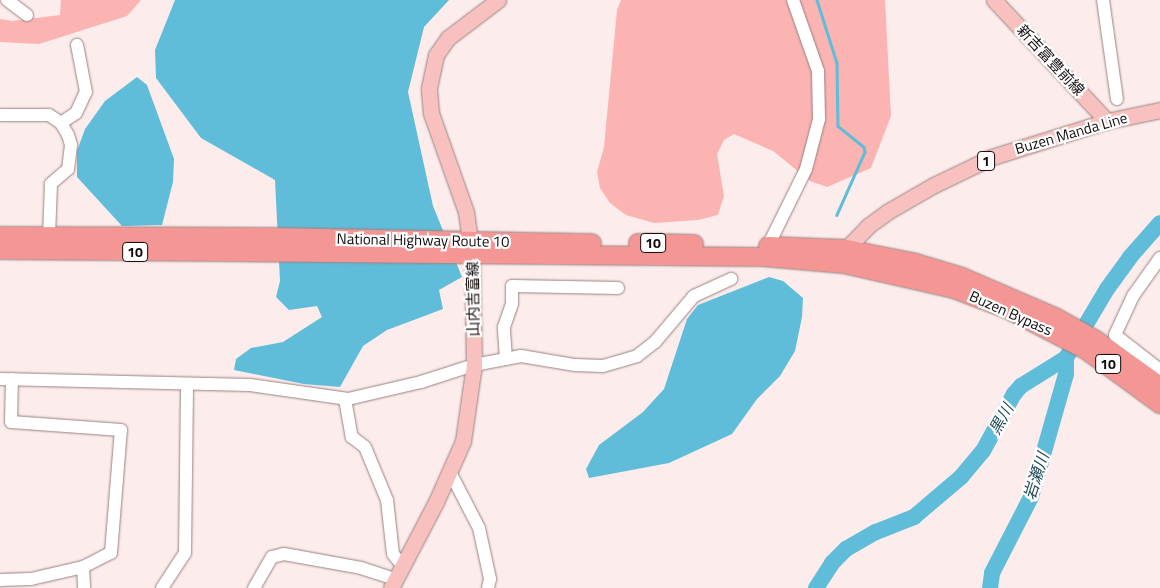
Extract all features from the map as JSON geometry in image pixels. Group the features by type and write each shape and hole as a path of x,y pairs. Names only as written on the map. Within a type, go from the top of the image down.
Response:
{"highway":[{"name":"National Highway Route 10","path":"0,236 270,245 466,248 764,257 845,257"},
{"name":"National Highway Route 10","path":"0,250 270,245"},
{"name":"National Highway Route 10","path":"466,248 768,246 845,257"},
{"name":"Buzen Bypass","path":"845,257 916,263 962,278 1111,350 1160,386"},
{"name":"Buzen Bypass","path":"1055,324 1126,376 1160,404"}],"main road":[{"name":"山内吉富線","path":"393,584 450,472 464,433 474,364 462,195 432,113 429,88 436,55 448,38 498,0"},
{"name":"新吉富豊前線","path":"994,0 1107,121"},
{"name":"Buzen Manda Line","path":"845,257 868,226 934,185 992,158 1107,121 1160,110"}],"street":[{"path":"7,0 26,15"},
{"path":"768,246 806,169 819,119 818,71 793,0"},
{"path":"1103,0 1117,99"},
{"path":"61,123 76,113 86,92 77,45"},
{"path":"0,115 49,116 61,123 71,145 68,169 51,184 49,237"},
{"path":"1160,258 1133,296 1115,335 1160,370"},
{"path":"0,580 31,579 83,567 111,553 121,430 5,422 6,379 250,385 345,399 421,382 474,364 520,356 575,365 603,366 637,356 655,342 694,296 731,279"},
{"path":"506,358 504,327 512,304 512,286 618,288"},
{"path":"162,588 185,553 187,384"},
{"path":"345,399 352,437 365,447 387,500 393,554 402,565"},
{"path":"450,472 479,528 490,579 488,588"},
{"path":"254,588 272,558 284,554 362,568 393,584"},
{"path":"83,567 84,588"}],"shaded area":[{"path":"61,0 141,0 127,16 39,44 0,42 0,19 12,21 60,15"},
{"path":"621,0 885,0 891,116 871,168 827,187 810,181 773,151 734,134 724,140 717,154 724,196 718,215 698,220 654,223 626,215 610,203 600,188 597,172 604,147 617,10"}],"water":[{"path":"175,0 449,0 424,27 408,92 433,206 462,277 439,290 443,309 387,330 363,346 340,387 304,384 234,370 236,359 251,348 283,342 322,317 317,306 289,310 276,297 280,281 275,180 201,138 156,78 155,50"},
{"path":"137,77 147,85 174,159 173,182 162,225 122,226 77,177 77,151 85,129 105,101"},
{"path":"769,277 783,281 803,298 802,317 795,351 780,376 757,399 732,434 669,463 589,478 586,469 599,445 643,412 664,389 687,319 698,305"}],"waterway":[{"path":"817,0 837,63 838,126 864,147 865,152 837,215"},
{"name":"黒川","path":"816,588 832,563 846,549 876,532 914,517 961,477 983,451 1014,394 1021,386 1066,358 1107,289 1130,257 1160,223"},
{"name":"岩瀬川","path":"990,588 992,573 1031,497 1066,374 1066,358"}]}
